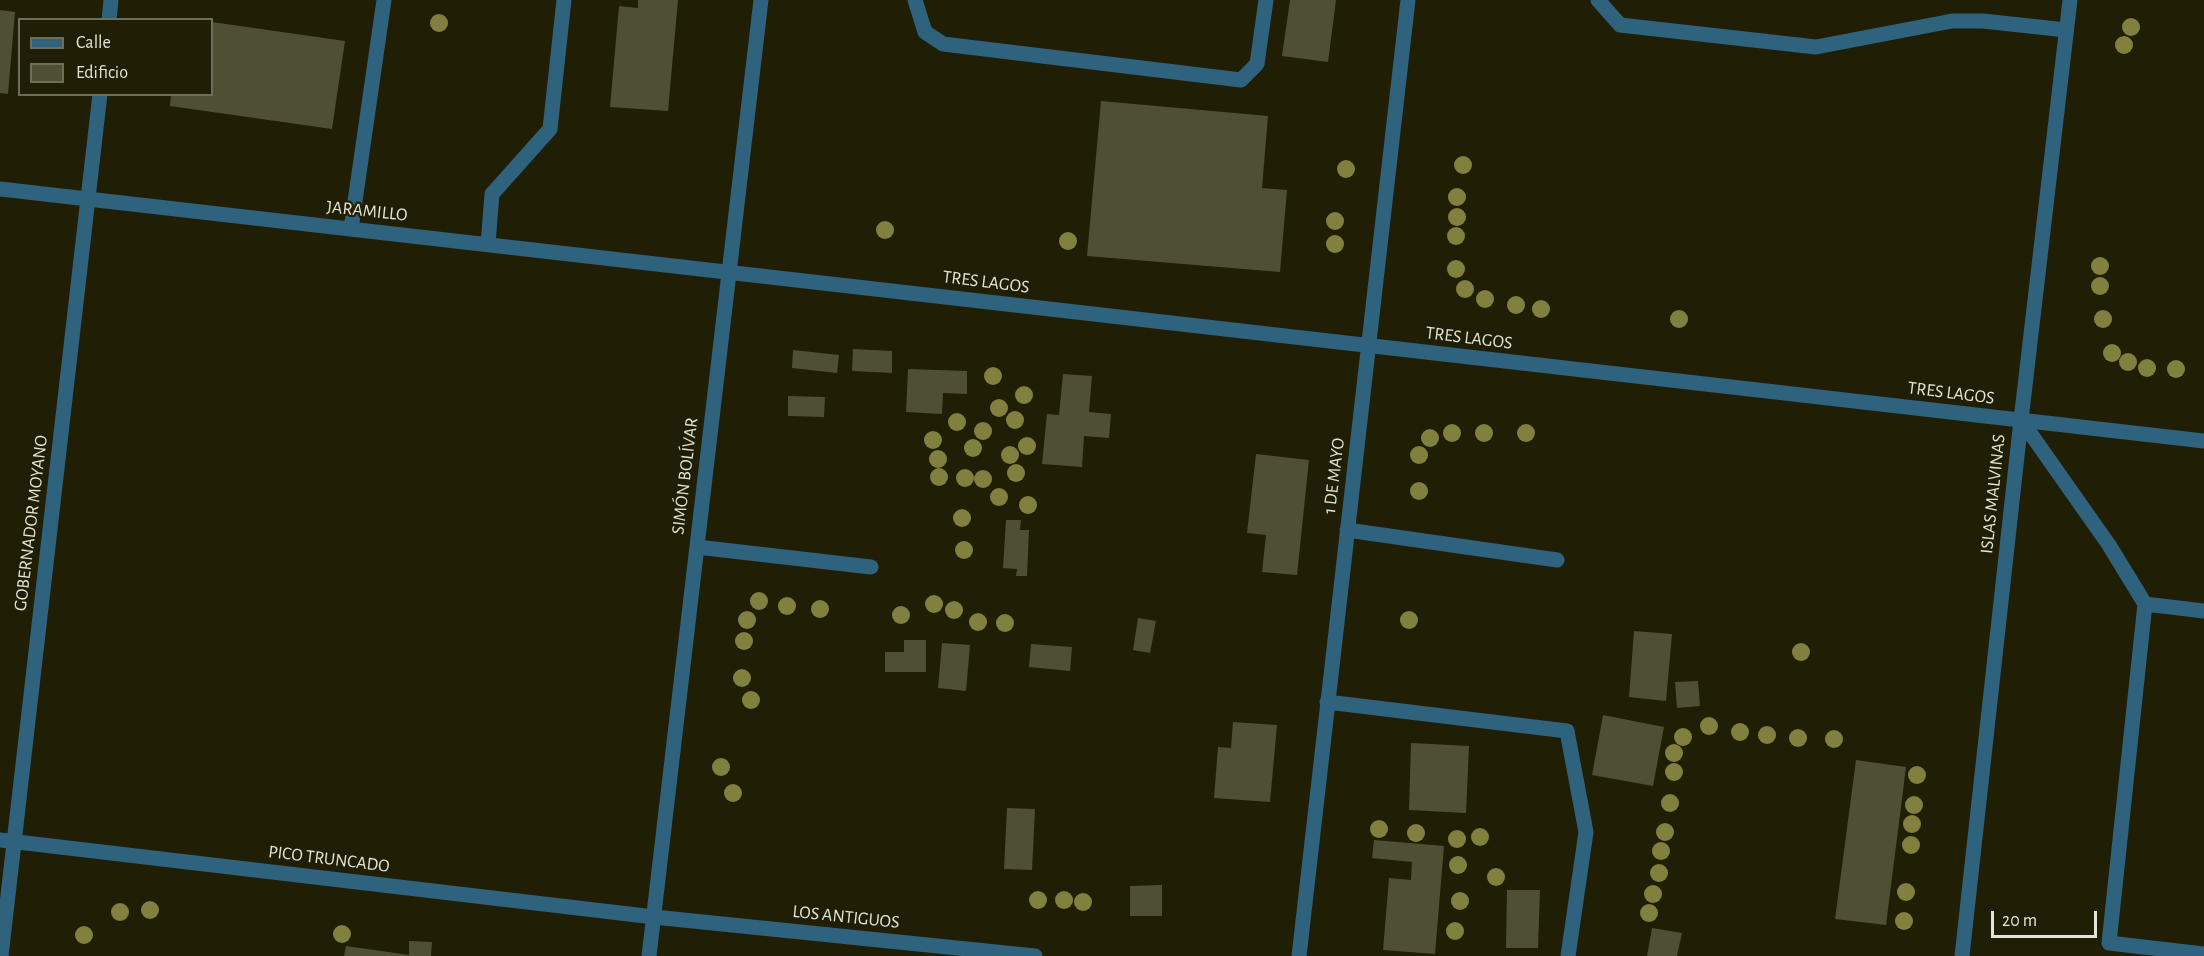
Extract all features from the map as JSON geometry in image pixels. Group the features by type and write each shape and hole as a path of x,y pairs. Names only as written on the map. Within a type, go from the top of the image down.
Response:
{"street":[{"path":"109,18 111,0"},
{"path":"351,229 384,0"},
{"path":"488,244 492,194 550,129 564,0"},
{"name":"SIMÓN BOLÍVAR","path":"649,956 761,0"},
{"path":"915,0 925,32 944,44 1241,80 1257,64 1266,0"},
{"name":"1 DE MAYO","path":"1299,956 1408,0"},
{"path":"1598,0 1620,25 1816,47 1952,21 1983,21 2066,30"},
{"name":"ISLAS MALVINAS","path":"1962,956 2070,0"},
{"name":"GOBERNADOR MOYANO","path":"1,956 7,841 100,96"},
{"name":"JARAMILLO","path":"0,189 729,272"},
{"name":"TRES LAGOS","path":"729,272 2204,441"},
{"path":"2021,420 2109,545 2145,604 2109,943 2204,954"},
{"path":"1347,531 1557,560"},
{"path":"697,547 871,567"},
{"path":"2145,604 2204,611"},
{"path":"1327,702 1567,731 1586,832 1568,956"},
{"name":"PICO TRUNCADO","path":"7,841 654,917"},
{"name":"LOS ANTIGUOS","path":"654,917 1035,956"}],"building":[{"path":"638,0 678,0 668,111 610,107 619,6 638,8"},
{"path":"1290,0 1336,0 1328,62 1282,56"},
{"path":"0,10 15,12 8,94 0,93"},
{"path":"213,22 345,41 332,129 170,106 171,96 213,96"},
{"path":"1101,101 1268,116 1262,188 1287,190 1280,272 1087,256"},
{"path":"853,349 892,351 892,373 852,371"},
{"path":"793,350 839,355 837,373 792,368"},
{"path":"908,369 967,371 967,394 943,393 942,414 906,412"},
{"path":"1063,374 1092,376 1089,412 1111,414 1109,438 1084,436 1082,467 1042,464 1047,414 1059,415"},
{"path":"788,396 825,397 824,417 788,416"},
{"path":"1256,454 1309,460 1297,575 1262,572 1266,535 1247,533"},
{"path":"1006,520 1021,520 1020,530 1029,530 1027,576 1016,576 1017,569 1003,568"},
{"path":"1138,618 1156,621 1150,653 1133,650"},
{"path":"1634,631 1672,634 1666,701 1629,697"},
{"path":"904,640 926,640 926,672 885,672 885,652 904,652"},
{"path":"942,643 970,645 966,691 938,688"},
{"path":"1031,644 1072,647 1070,671 1029,667"},
{"path":"1698,681 1700,706 1677,708 1675,682"},
{"path":"1603,715 1664,727 1653,786 1592,775"},
{"path":"1233,722 1277,725 1270,802 1214,798 1218,747 1231,748"},
{"path":"1411,743 1469,746 1466,813 1409,810"},
{"path":"1856,760 1906,767 1886,925 1835,919"},
{"path":"1007,808 1035,809 1032,870 1004,869"},
{"path":"1374,840 1444,846 1435,954 1383,950 1389,878 1411,880 1412,862 1372,858"},
{"path":"1162,885 1162,916 1130,916 1130,886"},
{"path":"1507,890 1540,890 1538,948 1506,948"},
{"path":"1652,928 1682,933 1677,956 1647,956"},
{"path":"409,941 432,942 431,956 344,956 346,946 409,955"}]}
